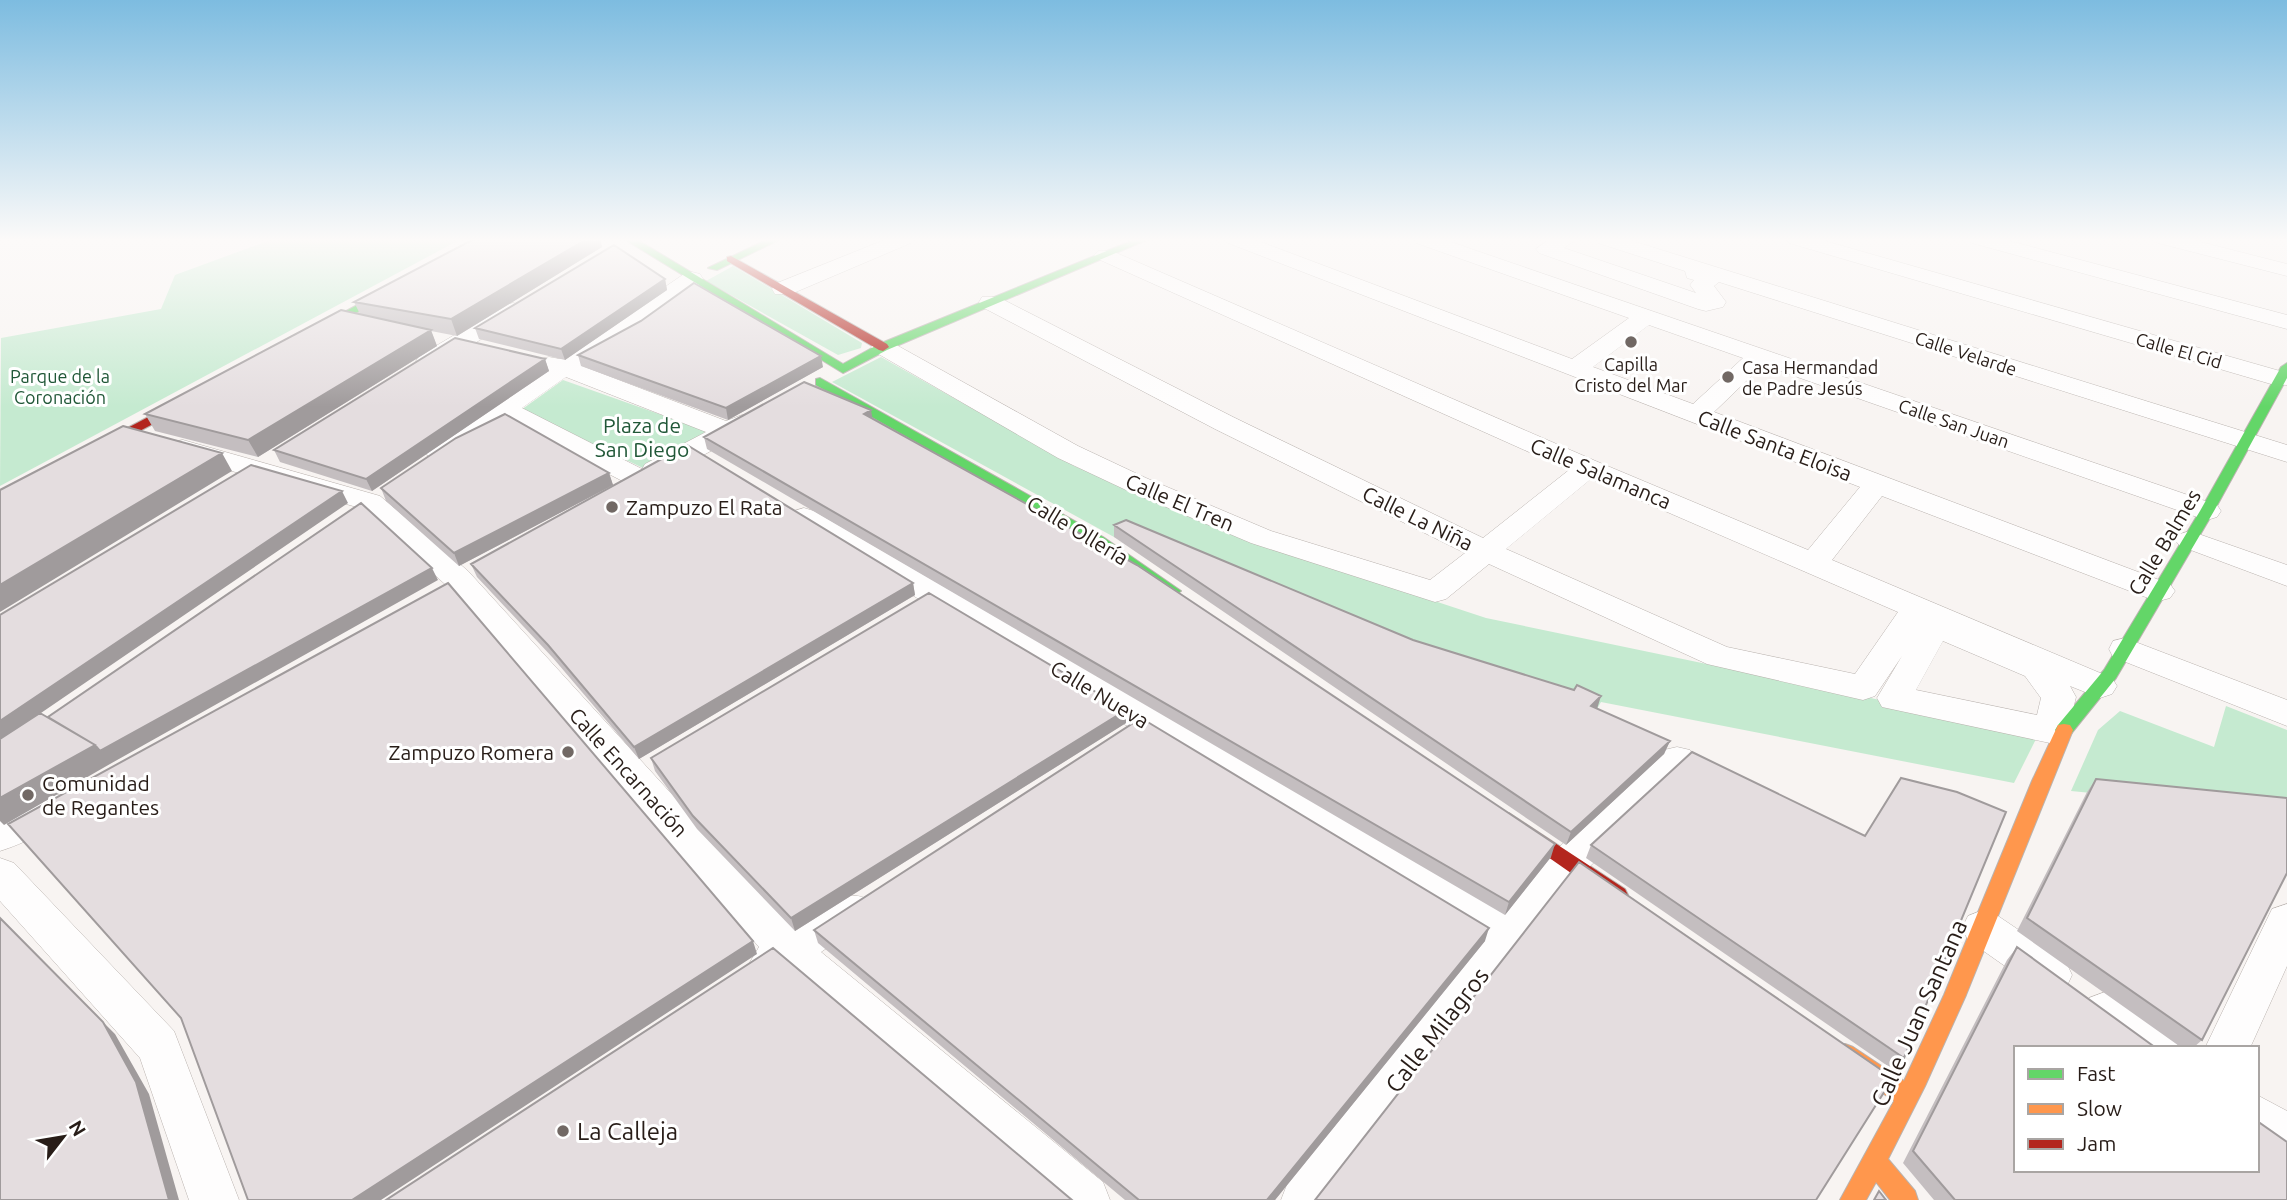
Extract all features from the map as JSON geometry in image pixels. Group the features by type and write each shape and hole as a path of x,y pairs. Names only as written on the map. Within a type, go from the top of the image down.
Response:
{"street":[{"path":"288,346 382,295"},
{"path":"335,526 669,295"},
{"name":"Calle Ollería","path":"712,295 820,381 1098,540 1190,602"},
{"path":"793,295 883,347"},
{"path":"820,381 883,347 1007,295"},
{"name":"Calle Salamanca","path":"1196,295 1813,564 1926,617 2100,686"},
{"name":"Calle Santa Eloisa","path":"1382,295 2159,591"},
{"name":"Calle San Juan","path":"1589,295 2207,512"},
{"path":"1686,295 1710,303 1731,330 1720,341"},
{"path":"1709,295 1715,302 1710,303"},
{"name":"Calle Velarde","path":"1782,295 2287,454"},
{"name":"Calle El Cid","path":"2000,295 2284,373"},
{"path":"2187,295 2287,322"},
{"path":"411,372 470,347 527,301"},
{"name":"Calle La Niña","path":"990,302 1224,423 1485,551 1719,656 1863,688 1926,617"},
{"path":"345,315 382,324"},
{"path":"1574,369 1648,315"},
{"path":"419,334 470,347"},
{"name":"Calle El Tren","path":"883,347 1068,452 1261,537 1435,592 1485,551"},
{"path":"1696,415 1760,355"},
{"path":"524,359 564,368 728,431"},
{"name":"Calle Balmes","path":"2040,786 2063,731 2126,649 2207,512 2284,373"},
{"path":"0,501 214,386"},
{"path":"503,409 640,479"},
{"path":"616,492 762,413"},
{"name":"Calle Encarnación","path":"128,433 251,468 392,486 457,578 642,768 788,950 1085,1200"},
{"path":"217,489 286,447"},
{"path":"691,451 726,471"},
{"path":"1485,551 1588,468"},
{"path":"1813,564 1877,484"},
{"name":"Calle Nueva","path":"772,499 1509,937"},
{"path":"2190,540 2287,576"},
{"path":"899,614 934,593"},
{"path":"2126,649 2287,714"},
{"path":"1107,742 1142,720"},
{"path":"1570,861 1677,760"},
{"name":"Calle Juan Santana","path":"1852,1200 1875,1162 1907,1097 1983,928 2040,786"},
{"path":"0,836 84,788"},
{"path":"1501,814 1626,901"},
{"name":"Calle Milagros","path":"1306,1200 1570,861"},
{"path":"0,874 158,1046 214,1200"},
{"path":"742,981 879,891"},
{"path":"2228,1046 2287,921"},
{"path":"1983,928 2154,1046"},
{"path":"1828,1042 1907,1097"},
{"path":"2259,1119 2287,1139"},
{"path":"1875,1162 1906,1200"}],"green space":[{"name":"Parque de la Coronación","path":"167,295 356,295 0,486 1,338 161,309"},
{"path":"731,295 782,295 862,343 861,348 838,355"},
{"path":"881,357 1074,466 1256,542 1486,618 2039,733 2014,783 1601,702 1597,709 1114,537 832,382"},
{"name":"Plaza de San Diego","path":"563,380 707,431 643,468 521,410"},
{"path":"2226,706 2287,730 2287,812 2071,791 2098,730 2120,711 2214,747"}],"building":[{"path":"367,295 492,295 451,319 354,302"},
{"path":"530,295 641,295 561,349 475,328"},
{"path":"677,295 715,295 821,356 726,408 578,355 641,321"},
{"path":"341,310 431,330 248,440 145,414"},
{"path":"455,338 545,359 366,479 274,450"},
{"path":"804,382 871,410 864,414 1137,565 1555,844 1509,902 704,437"},
{"path":"505,414 609,473 454,553 381,488 456,438"},
{"path":"123,426 222,453 0,585 0,490"},
{"path":"687,445 913,583 634,747 548,645 471,564"},
{"path":"251,465 342,491 0,721 0,615"},
{"path":"361,503 432,568 100,751 95,745 48,717"},
{"path":"1126,520 1413,640 1574,690 1577,685 1601,696 1591,706 1670,741 1571,832 1114,525"},
{"path":"448,583 753,941 352,1200 248,1200 181,1018 8,824"},
{"path":"929,593 1126,710 791,918 693,816 651,758"},
{"path":"40,713 95,745 0,798 0,739"},
{"path":"1141,718 1489,928 1267,1200 1139,1200 814,930"},
{"path":"1692,752 1865,836 1901,778 1957,792 2006,812 1904,1058 1591,845"},
{"path":"2096,779 2287,798 2287,873 2202,1040 2027,918"},
{"path":"1579,862 1893,1078 1816,1200 1315,1200"},
{"path":"0,918 103,1022 136,1082 169,1200 0,1200"},
{"path":"2017,947 2153,1046 2014,1046 2014,1172 2259,1172 2259,1122 2287,1142 2287,1200 1955,1200 1913,1151"},
{"path":"773,948 1072,1200 386,1200"},
{"path":"1879,1191 1886,1200 1874,1200"}],"traffic: fast":[{"path":"304,337 382,295"},
{"path":"721,295 843,369 883,347 1009,295"},
{"path":"2064,730 2110,674 2207,511 2287,367"},
{"path":"820,382 1098,540 1173,591"}],"traffic: slow":[{"path":"1852,1200 1896,1120 1936,1037 2064,730"},
{"path":"1845,1054 1907,1097"},
{"path":"1875,1162 1906,1200"}],"traffic: jam":[{"path":"793,295 883,347"},
{"path":"0,501 196,396"},
{"path":"1509,820 1618,895"}],"place":[{"name":"Capilla Cristo del Mar","path":"1631,342"},
{"name":"Casa Hermandad de Padre Jesús","path":"1728,377"},
{"name":"Zampuzo El Rata","path":"612,507"},
{"name":"Zampuzo Romera","path":"568,752"},
{"name":"Comunidad de Regantes","path":"28,795"},
{"name":"La Calleja","path":"563,1131"}]}
